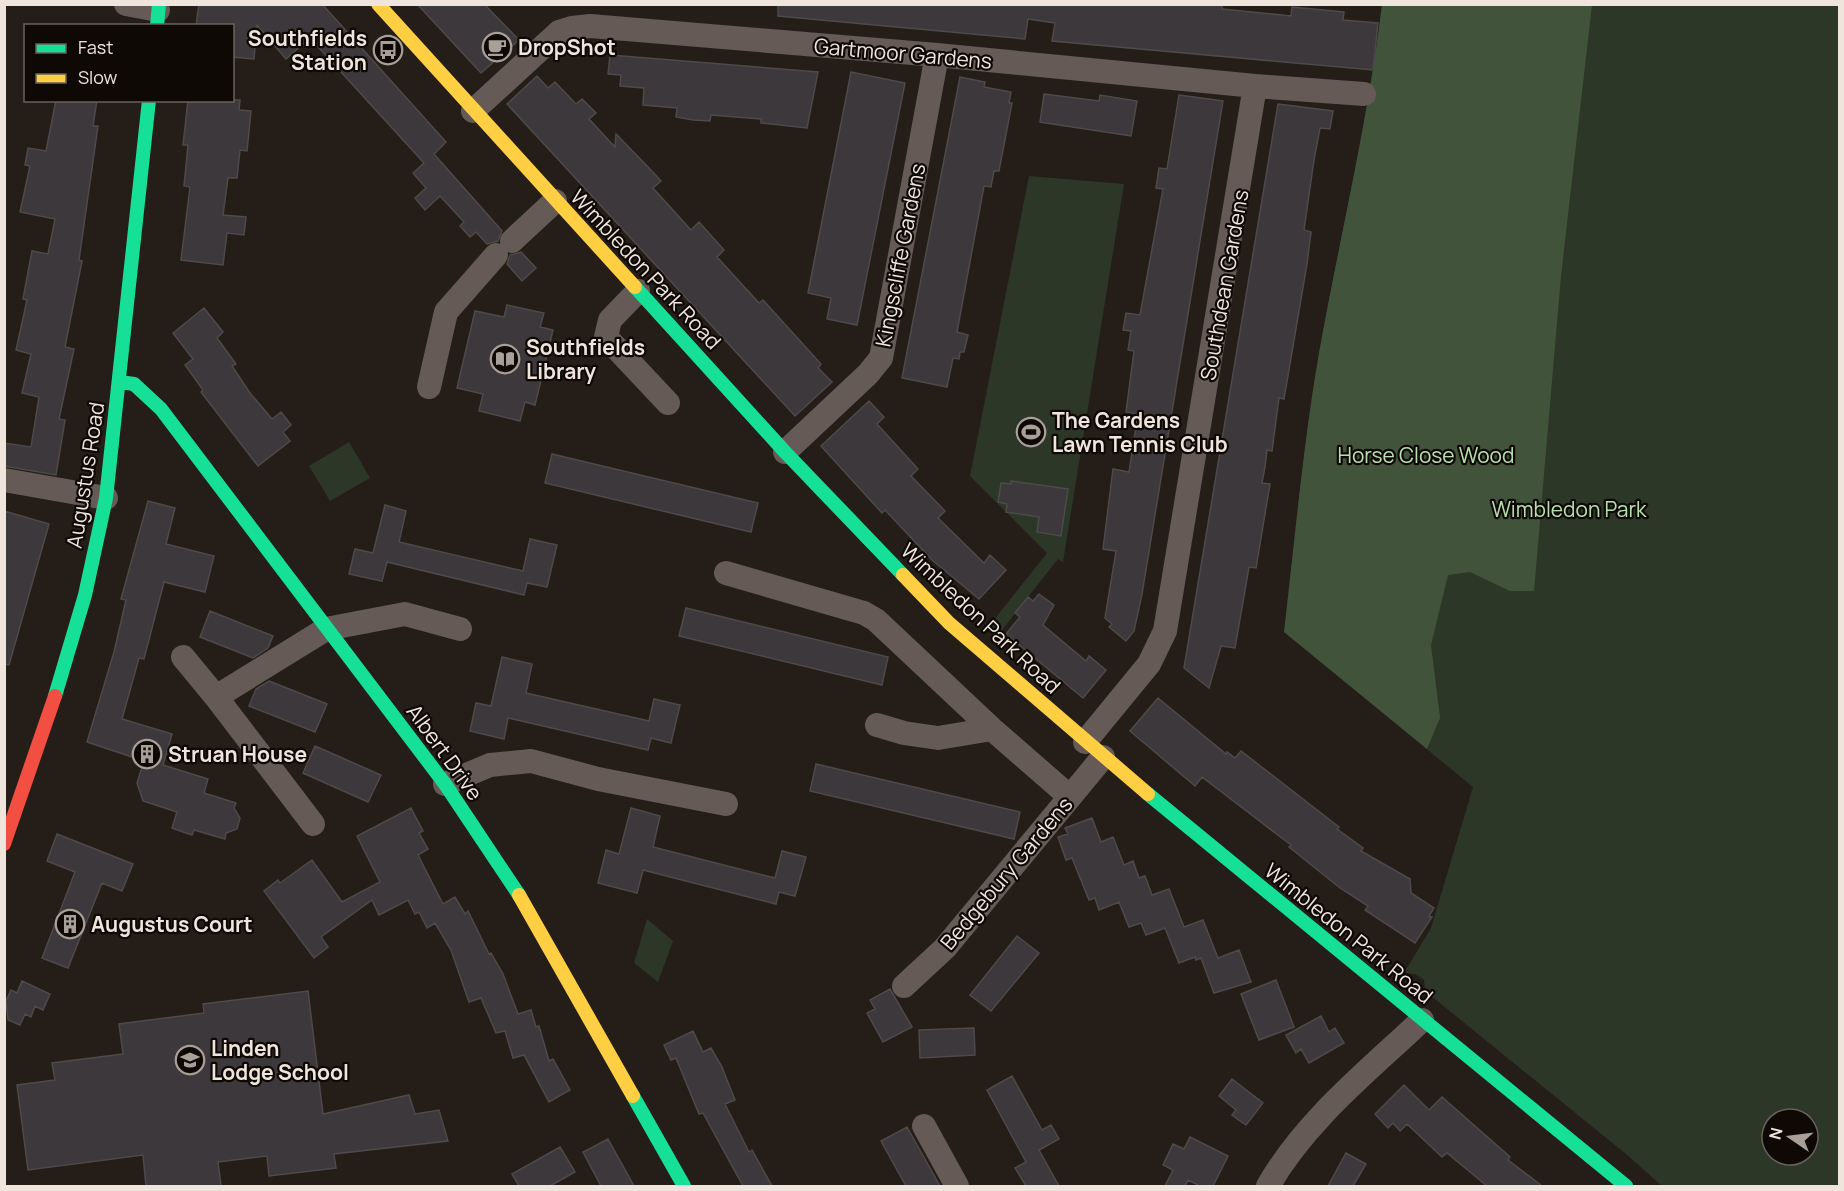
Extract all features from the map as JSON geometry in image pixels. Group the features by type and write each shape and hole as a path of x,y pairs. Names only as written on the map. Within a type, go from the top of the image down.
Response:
{"street":[{"path":"126,4 158,13"},
{"name":"Wimbledon Park Road","path":"378,4 785,452 949,623 1094,750 1626,1186"},
{"name":"Gartmoor Gardens","path":"473,111 559,32 572,27 602,27 937,55 1256,86 1364,93"},
{"name":"Kingscliffe Gardens","path":"785,452 868,374 881,358 937,55"},
{"name":"Southdean Gardens","path":"1094,750 1149,664 1166,631 1256,86"},
{"name":"Augustus Road","path":"4,844 11,810 42,739 85,595 106,498 148,102"},
{"path":"429,387 446,312 504,248 555,201"},
{"path":"638,291 610,320 606,337 668,403"},
{"name":"Albert Drive","path":"120,382 134,384 160,409 445,784 546,937 684,1186"},
{"path":"4,480 106,498"},
{"path":"726,573 864,613 876,620 992,729 1070,797"},
{"path":"216,697 326,629 405,614 460,629"},
{"path":"183,657 313,824"},
{"path":"877,725 904,733 938,738 992,729"},
{"name":"Bedgebury Gardens","path":"904,986 945,948 1070,797 1094,750"},
{"path":"445,784 490,765 531,761 598,779 726,804"},
{"path":"1268,1186 1284,1158 1311,1123 1422,1020"},
{"path":"924,1126 957,1186"}],"green space":[{"name":"Wimbledon Park","path":"1382,5 1839,5 1839,1186 1662,1186 1626,1154 1425,991 1424,980 1415,974 1404,973 1431,928 1473,787 1284,632 1313,388 1361,136"},
{"name":"Horse Close Wood","path":"1382,5 1592,5 1561,276 1534,591 1510,591 1470,572 1448,575 1431,645 1440,718 1427,749 1284,632 1313,388 1361,136"},
{"name":"The Gardens Lawn Tennis Club","path":"1029,176 1124,184 1063,562 1058,559 998,635 989,626 1047,553 970,476"},
{"path":"349,442 370,478 330,501 309,466"},
{"path":"647,919 673,941 658,982 634,963"}],"building":[{"path":"199,4 322,4 446,142 434,154 502,231 498,241 487,244 476,232 470,237 460,226 464,222 440,196 425,210 415,198 426,188 413,173 424,163 310,38 286,59 257,25 254,59 234,57 234,24 196,24"},
{"path":"417,4 484,4 519,40 481,73"},
{"path":"778,4 1222,4 1222,9 1291,16 1292,7 1344,12 1343,20 1378,23 1373,70 1052,41 1055,23 1028,19 1025,39 778,16"},
{"path":"610,55 818,72 807,128 761,123 761,119 711,115 710,121 693,120 676,117 677,108 643,105 644,88 620,86 621,75 608,74"},
{"path":"851,72 905,83 857,325 827,319 831,298 808,293"},
{"path":"537,76 548,88 555,82 576,104 582,99 596,113 589,119 615,147 616,134 648,167 661,181 653,188 691,230 699,222 724,250 717,257 759,303 763,300 821,364 818,368 832,382 795,416 507,104"},
{"path":"960,77 985,82 984,87 1011,92 1009,103 1012,103 999,171 994,171 991,187 984,186 957,332 968,335 964,352 960,352 959,359 953,358 947,387 902,378"},
{"path":"1044,94 1099,101 1100,95 1137,101 1131,136 1040,122"},
{"path":"1179,95 1223,101 1142,594 1134,631 1126,641 1109,627 1112,624 1105,618 1116,551 1103,549 1113,469 1129,472 1138,414 1126,412 1134,351 1128,350 1131,331 1123,330 1126,313 1140,315 1163,189 1156,188 1159,168 1167,169"},
{"path":"240,100 239,110 251,111 247,151 240,150 237,178 228,178 223,215 246,217 244,235 227,233 223,265 181,260 190,187 184,186 188,145 183,145 188,102"},
{"path":"56,102 97,102 93,126 98,126 79,260 82,261 65,347 74,349 59,419 65,420 56,475 4,466 4,443 31,447 39,397 22,393 31,354 16,350 27,300 23,299 32,251 48,254 55,219 20,212 30,166 25,165 28,148 46,151"},
{"path":"1278,104 1333,111 1330,129 1320,128 1314,160 1304,230 1311,232 1307,264 1284,399 1279,398 1272,451 1267,450 1262,483 1270,484 1256,568 1249,567 1235,648 1221,646 1209,688 1184,668"},
{"path":"521,252 536,268 522,281 507,264 510,255"},
{"name":"Southfields Library","path":"507,305 544,313 540,327 553,330 535,405 525,402 520,421 479,411 483,394 457,388 475,311 504,317"},
{"path":"204,308 223,332 217,338 236,364 232,366 250,393 272,419 281,412 291,425 283,432 290,441 258,466 201,392 203,390 185,365 193,359 173,333"},
{"path":"869,401 884,417 877,424 918,469 911,476 945,511 938,518 984,563 990,555 1006,570 979,599 932,560 885,510 882,513 821,446"},
{"path":"552,454 758,503 751,532 545,483"},
{"path":"1011,481 1068,489 1061,536 1037,532 1039,517 1006,512 1007,504 998,502 1001,483 1011,484"},
{"path":"148,501 175,508 166,544 214,556 205,592 164,582 144,659 139,658 122,719 172,734 163,765 208,779 204,793 236,803 234,808 240,818 237,829 226,833 225,839 194,830 192,835 172,828 177,812 143,801 137,783 144,761 87,742 114,652 126,600 121,599"},
{"path":"385,505 406,511 399,542 523,571 530,539 557,545 547,587 527,583 524,595 387,562 382,581 349,574 355,549 373,553"},
{"path":"4,511 49,524 9,665 4,664"},
{"path":"1039,594 1054,605 1043,625 1086,661 1089,656 1106,670 1083,698 1006,634 1020,617 1015,613 1028,597 1033,601"},
{"path":"686,608 888,657 882,685 679,636"},
{"path":"210,611 273,636 268,648 253,658 200,637"},
{"path":"502,657 532,664 526,693 649,721 654,699 680,705 671,743 651,738 648,750 508,718 504,739 470,731 476,703 491,706"},
{"path":"269,681 327,704 315,732 249,706 256,689"},
{"path":"1158,698 1226,754 1227,752 1235,758 1241,751 1339,827 1337,829 1363,848 1361,851 1410,879 1411,893 1434,908 1429,916 1432,917 1415,943 1365,910 1368,906 1340,888 1289,847 1291,845 1202,777 1195,786 1130,731"},
{"path":"315,746 381,775 368,802 303,773"},
{"path":"816,764 1020,812 1014,839 810,791"},
{"path":"411,808 423,831 419,833 428,849 418,855 443,904 455,897 465,914 468,911 489,954 491,953 503,974 518,1014 531,1010 536,1027 539,1026 549,1061 553,1059 570,1090 549,1102 524,1055 513,1058 505,1031 496,1033 481,998 469,1002 451,950 435,923 427,928 419,912 415,914 408,900 379,915 372,900 321,937 328,947 314,958 264,891 278,880 280,883 312,860 342,902 380,882 357,836"},
{"path":"631,808 660,816 653,847 775,878 782,851 806,857 795,896 779,892 776,904 643,870 637,893 598,883 606,850 619,854"},
{"path":"1092,818 1101,842 1113,837 1124,865 1133,861 1139,878 1145,876 1152,895 1169,889 1184,927 1203,920 1218,958 1239,950 1251,982 1214,993 1201,958 1196,960 1195,957 1179,963 1165,928 1146,935 1141,923 1129,927 1119,902 1099,910 1095,898 1089,900 1072,858 1066,860 1058,837 1068,834 1065,828"},
{"name":"Augustus Court","path":"57,834 133,864 122,891 102,883 68,968 42,958 75,872 47,861"},
{"path":"1017,936 1039,953 991,1011 970,995"},
{"path":"1276,980 1294,1027 1259,1040 1241,994"},
{"path":"22,981 50,994 43,1010 35,1006 31,1017 25,1014 20,1025 8,1020 6,1001 11,990 17,993"},
{"path":"890,989 912,1027 883,1042 867,1013 875,1009 870,1000"},
{"path":"308,991 323,1114 409,1095 415,1114 439,1110 448,1141 334,1154 336,1168 269,1176 267,1156 218,1162 221,1186 146,1186 143,1155 28,1170 17,1085 55,1080 52,1063 123,1054 119,1024 204,1013 203,1004"},
{"path":"1321,1016 1329,1032 1335,1028 1344,1043 1309,1063 1301,1049 1296,1053 1286,1035"},
{"path":"974,1028 975,1055 920,1058 919,1030"},
{"path":"693,1031 703,1052 711,1048 722,1067 735,1100 725,1104 749,1152 752,1150 772,1186 743,1186 703,1113 699,1114 676,1058 671,1060 664,1045"},
{"path":"1012,1076 1042,1130 1051,1125 1059,1139 1039,1150 1059,1186 1026,1186 1015,1168 1026,1162 987,1090"},
{"path":"1232,1079 1263,1103 1246,1125 1232,1115 1236,1110 1219,1096"},
{"path":"1404,1085 1429,1110 1442,1097 1510,1157 1508,1160 1542,1186 1487,1186 1447,1153 1442,1157 1407,1124 1400,1131 1393,1123 1388,1128 1375,1114"},
{"path":"907,1127 940,1186 906,1186 881,1141"},
{"path":"1190,1137 1228,1156 1213,1186 1200,1186 1188,1180 1185,1186 1165,1186 1173,1170 1163,1165 1173,1144 1184,1149"},
{"path":"608,1139 634,1186 601,1186 583,1152"},
{"path":"560,1147 575,1172 550,1186 519,1186 512,1174"},
{"path":"1346,1153 1366,1164 1353,1186 1328,1186"}],"traffic: fast":[{"path":"157,24 159,4"},
{"path":"55,696 85,595 106,498 149,102"},
{"path":"635,287 785,452 903,575"},
{"path":"120,382 134,384 161,409 445,784 519,895"},
{"path":"1148,794 1626,1186"},
{"path":"633,1096 684,1186"}],"traffic: slow":[{"path":"378,4 635,287"},
{"path":"903,575 949,623 1148,794"},
{"path":"519,895 633,1096"}],"traffic: jam":[{"path":"4,844 55,696"}],"place":[{"name":"DropShot","path":"497,47"},
{"name":"Southfields Station","path":"388,50"},
{"name":"Southfields Library","path":"505,359"},
{"name":"The Gardens Lawn Tennis Club","path":"1031,432"},
{"name":"Struan House","path":"147,754"},
{"name":"Augustus Court","path":"70,924"},
{"name":"Linden Lodge School","path":"190,1060"}]}
